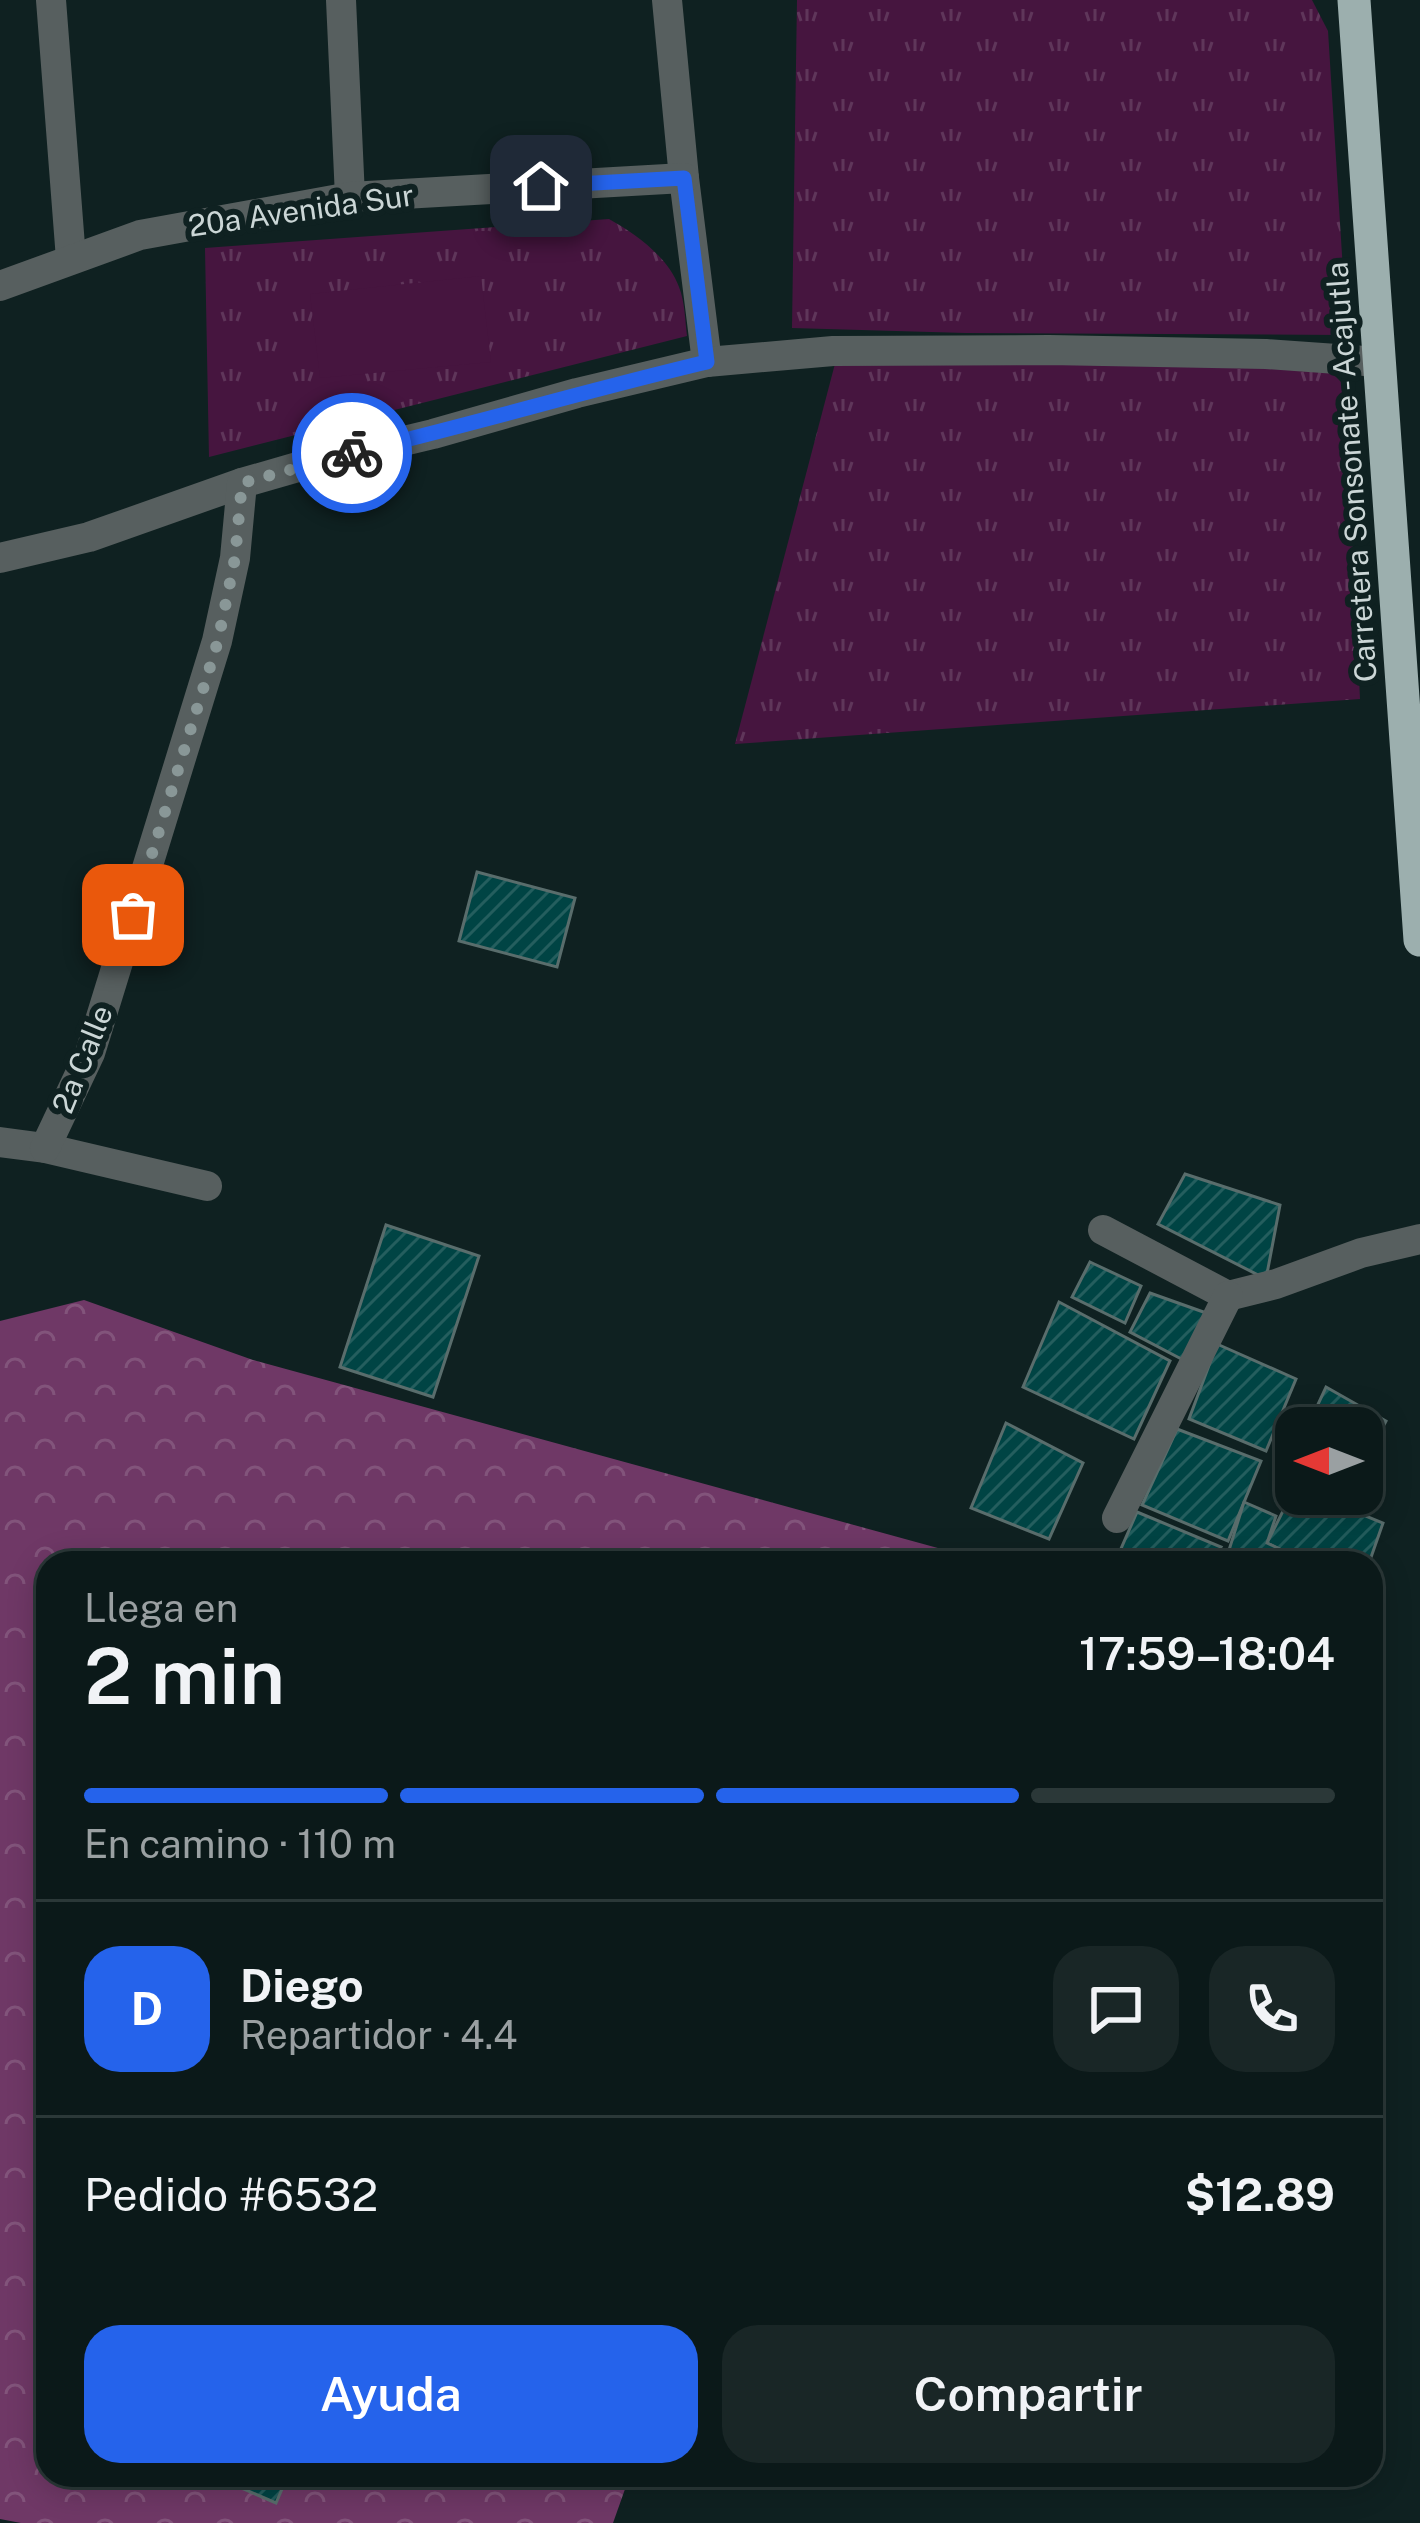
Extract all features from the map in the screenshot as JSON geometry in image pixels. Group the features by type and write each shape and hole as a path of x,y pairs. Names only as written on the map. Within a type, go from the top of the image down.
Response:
{"highway":[{"name":"Carretera Sonsonate - Acajutla","path":"1354,0 1420,940"}],"street":[{"path":"51,0 71,260"},
{"path":"341,0 350,197"},
{"path":"667,0 707,362"},
{"name":"20a Avenida Sur","path":"0,286 140,235 350,197 684,178"},
{"path":"0,558 89,537 308,464 707,362 833,351 1049,350 1266,354 1379,362"},
{"name":"2a Calle","path":"45,1148 90,1053 218,641 235,558 242,483"},
{"path":"0,1142 207,1186"},
{"path":"1103,1230 1228,1296 1420,1239"},
{"path":"1117,1518 1228,1296"}],"green space":[{"path":"797,0 1312,0 1328,31 1347,335 792,328"},
{"path":"609,219 640,239 674,276 684,305 687,336 209,457 205,248"},
{"path":"481,276 491,362 320,378 310,294"},
{"path":"836,360 1328,369 1345,386 1360,699 735,744"},
{"path":"84,1300 253,1360 949,1551 36,1551 36,2487 626,2487 613,2523 21,2523 0,2519 0,1321"}],"building":[{"path":"477,872 575,898 557,967 459,941"},
{"path":"1185,1174 1280,1205 1266,1279 1158,1224"},
{"path":"386,1225 479,1256 433,1397 340,1367"},
{"path":"1090,1262 1141,1286 1125,1323 1072,1297"},
{"path":"1150,1293 1209,1314 1189,1363 1130,1332"},
{"path":"1059,1302 1170,1361 1134,1439 1023,1387"},
{"path":"1217,1344 1296,1379 1284,1407 1275,1407 1275,1429 1266,1451 1189,1419"},
{"path":"1326,1387 1361,1407 1317,1407"},
{"path":"1006,1423 1083,1463 1049,1539 971,1508"},
{"path":"1177,1429 1261,1461 1228,1541 1142,1505"},
{"path":"1244,1502 1276,1516 1267,1543 1284,1551 1229,1551"},
{"path":"1137,1512 1221,1547 1218,1551 1120,1551"},
{"path":"1281,1515 1363,1515 1383,1523 1373,1551 1284,1551 1267,1543"},
{"path":"239,2487 283,2487 276,2503"}],"way so far":[{"path":"133,915 218,641 235,558 242,483 352,453"}],"route":[{"path":"352,453 707,362 684,178 541,186"}]}
